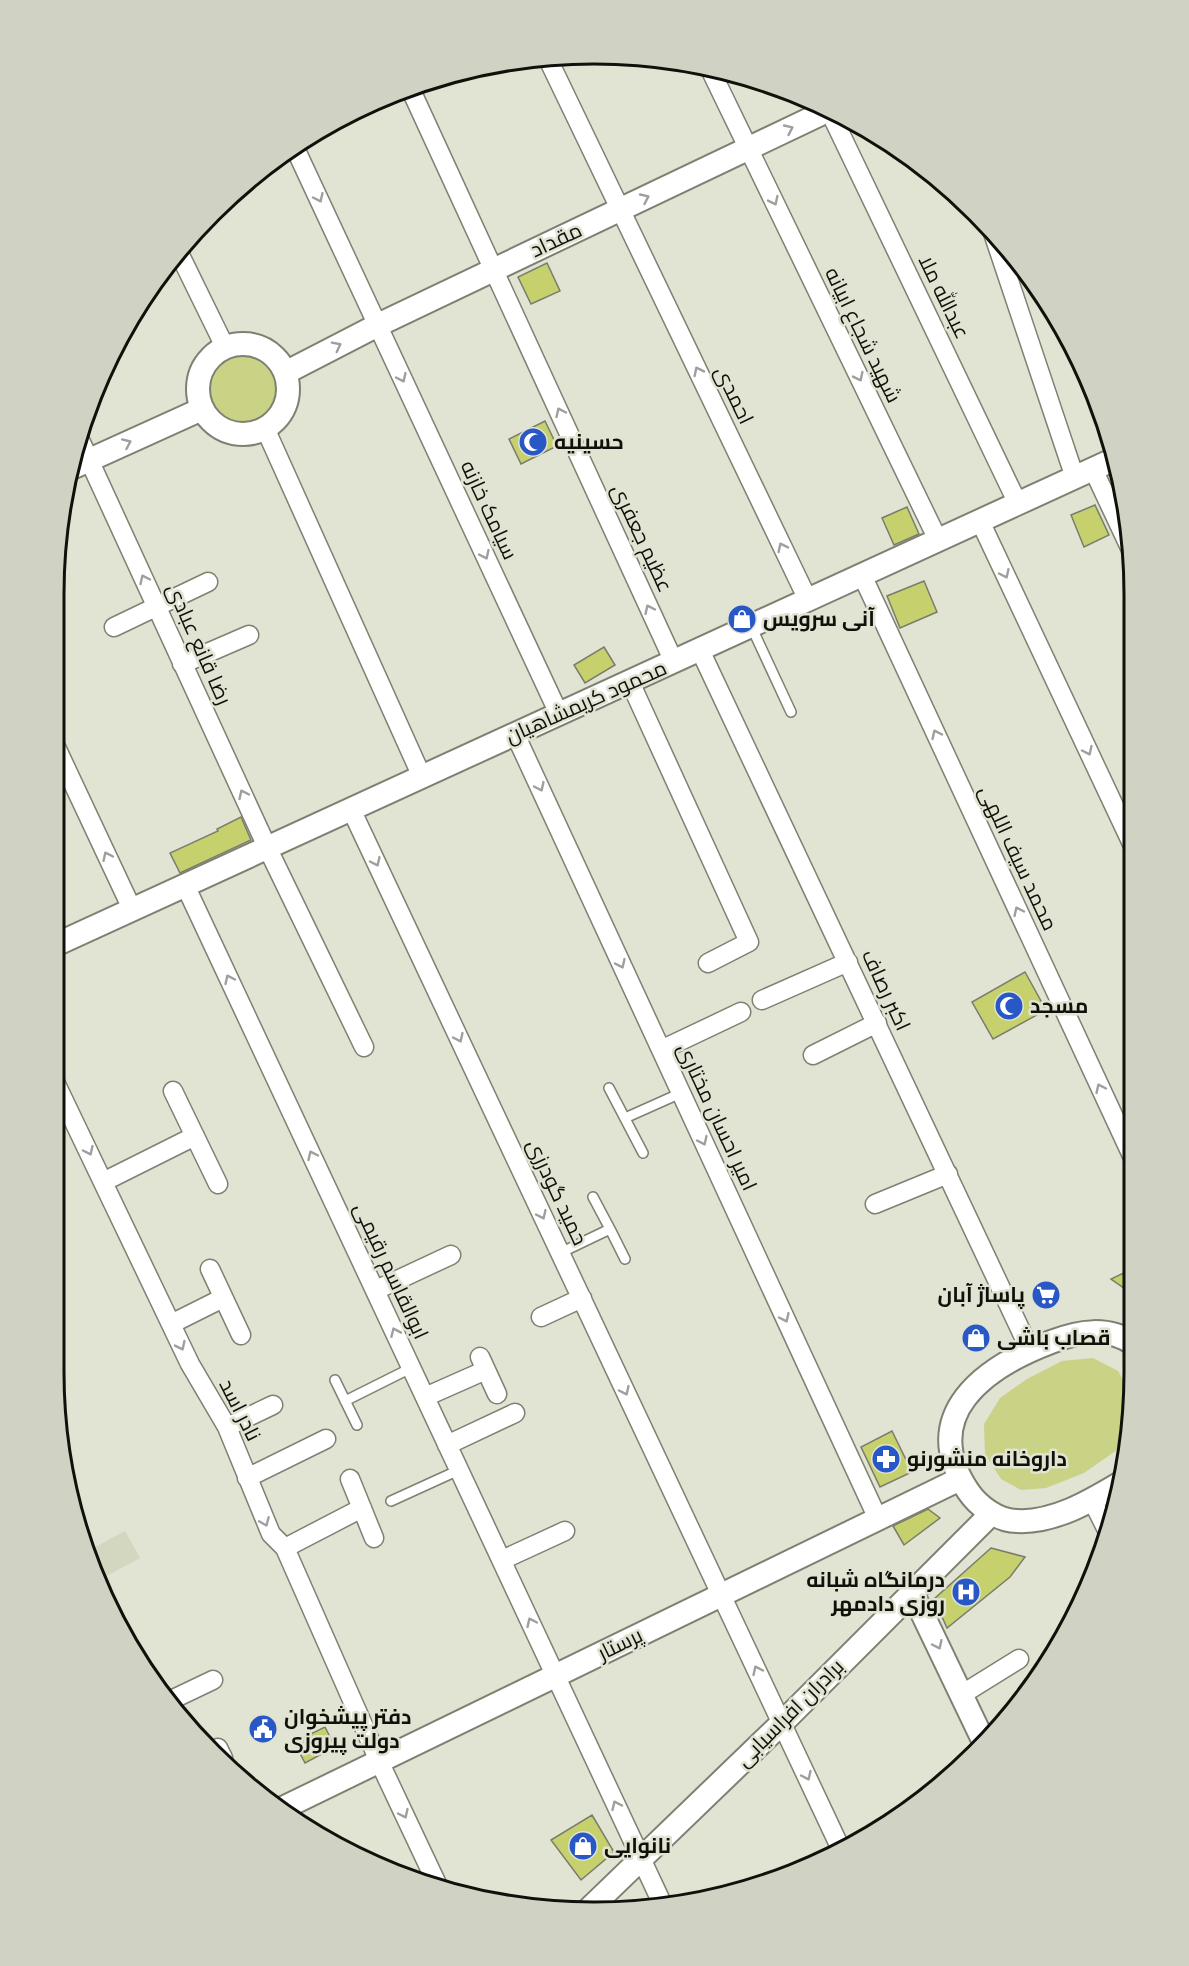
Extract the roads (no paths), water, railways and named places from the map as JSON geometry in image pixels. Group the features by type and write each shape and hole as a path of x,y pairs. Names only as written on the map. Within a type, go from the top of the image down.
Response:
{"street":[{"name":"احمدی","path":"552,67 808,600"},
{"name":"شهید شجاع ابیانه","path":"715,79 938,540"},
{"name":"عظیم جعفری","path":"414,97 674,662"},
{"name":"مقداد","path":"285,373 378,325 820,115"},
{"name":"عبدالله ملا","path":"836,123 1018,504"},
{"name":"سیامک خازنه","path":"298,155 559,714"},
{"path":"1002,256 1084,474 1121,534"},
{"path":"183,261 225,347"},
{"path":"239,344 254,345 267,351 277,360 285,373 288,385 283,410 276,420 252,434 237,434 223,430 211,421 202,409 198,395 198,380 203,366 225,347 239,344"},
{"path":"82,463 202,409"},
{"path":"265,428 422,777"},
{"name":"محمود کریمشاهیان","path":"64,941 1107,463"},
{"name":"رضا قانع عبادی","path":"81,464 157,606 267,848 364,1047"},
{"path":"980,521 1124,827"},
{"name":"محمد سیف اللهی","path":"862,575 1124,1138"},
{"path":"114,627 208,582"},
{"path":"182,664 249,635"},
{"name":"اکبر رصاف","path":"700,650 1030,1350"},
{"path":"630,682 749,942 708,963"},
{"name":"امیر احسان مختاری","path":"515,734 878,1519"},
{"path":"64,764 132,909"},
{"name":"حمید گودرزی","path":"351,809 838,1842"},
{"name":"ابوالقاسم رقیمی","path":"185,885 659,1897"},
{"path":"762,1000 848,962"},
{"path":"661,1050 741,1012"},
{"path":"813,1055 877,1023"},
{"path":"173,1091 218,1184"},
{"name":"نادر اسد","path":"64,1101 190,1364 227,1427 271,1534 285,1548 379,1761 433,1876"},
{"path":"103,1182 195,1136"},
{"path":"875,1204 948,1174"},
{"path":"375,1290 451,1255"},
{"path":"210,1269 241,1335"},
{"path":"171,1324 223,1298"},
{"path":"542,1317 582,1298"},
{"path":"1111,1489 1092,1500 1063,1512 1016,1522 991,1514 972,1498 954,1467 949,1442 960,1403 986,1376 1030,1350 1074,1333 1100,1332 1124,1337"},
{"path":"425,1397 483,1364 497,1394"},
{"path":"227,1427 273,1405"},
{"path":"447,1445 515,1413"},
{"path":"247,1478 326,1439"},
{"path":"350,1479 374,1538"},
{"name":"پرستار","path":"290,1805 960,1479"},
{"path":"1092,1500 1102,1522"},
{"path":"285,1548 362,1508"},
{"name":"برادران افراسیابی","path":"596,1902 782,1723 991,1514"},
{"path":"502,1560 565,1531"},
{"path":"912,1592 980,1734"},
{"path":"961,1695 1019,1659"},
{"path":"177,1697 213,1680"}],"lane":[{"path":"751,626 791,712"},
{"path":"609,1088 642,1153"},
{"path":"625,1118 681,1093"},
{"path":"593,1197 625,1259"},
{"path":"560,1253 609,1229"},
{"path":"345,1401 411,1368"},
{"path":"335,1380 357,1425"},
{"path":"391,1501 459,1470"}],"place":[{"name":"حسینیه","path":"533,442"},
{"name":"آنی سرویس","path":"742,619"},
{"name":"مسجد","path":"1009,1006"},
{"name":"پاساژ آبان","path":"1046,1295"},
{"name":"قصاب باشی","path":"976,1338"},
{"name":"داروخانه منشورنو","path":"886,1459"},
{"name":"درمانگاه شبانه روزی دادمهر","path":"966,1592"},
{"name":"دفتر پیشخوان دولت پیروزی","path":"263,1729"},
{"name":"نانوایی","path":"583,1846"}]}
